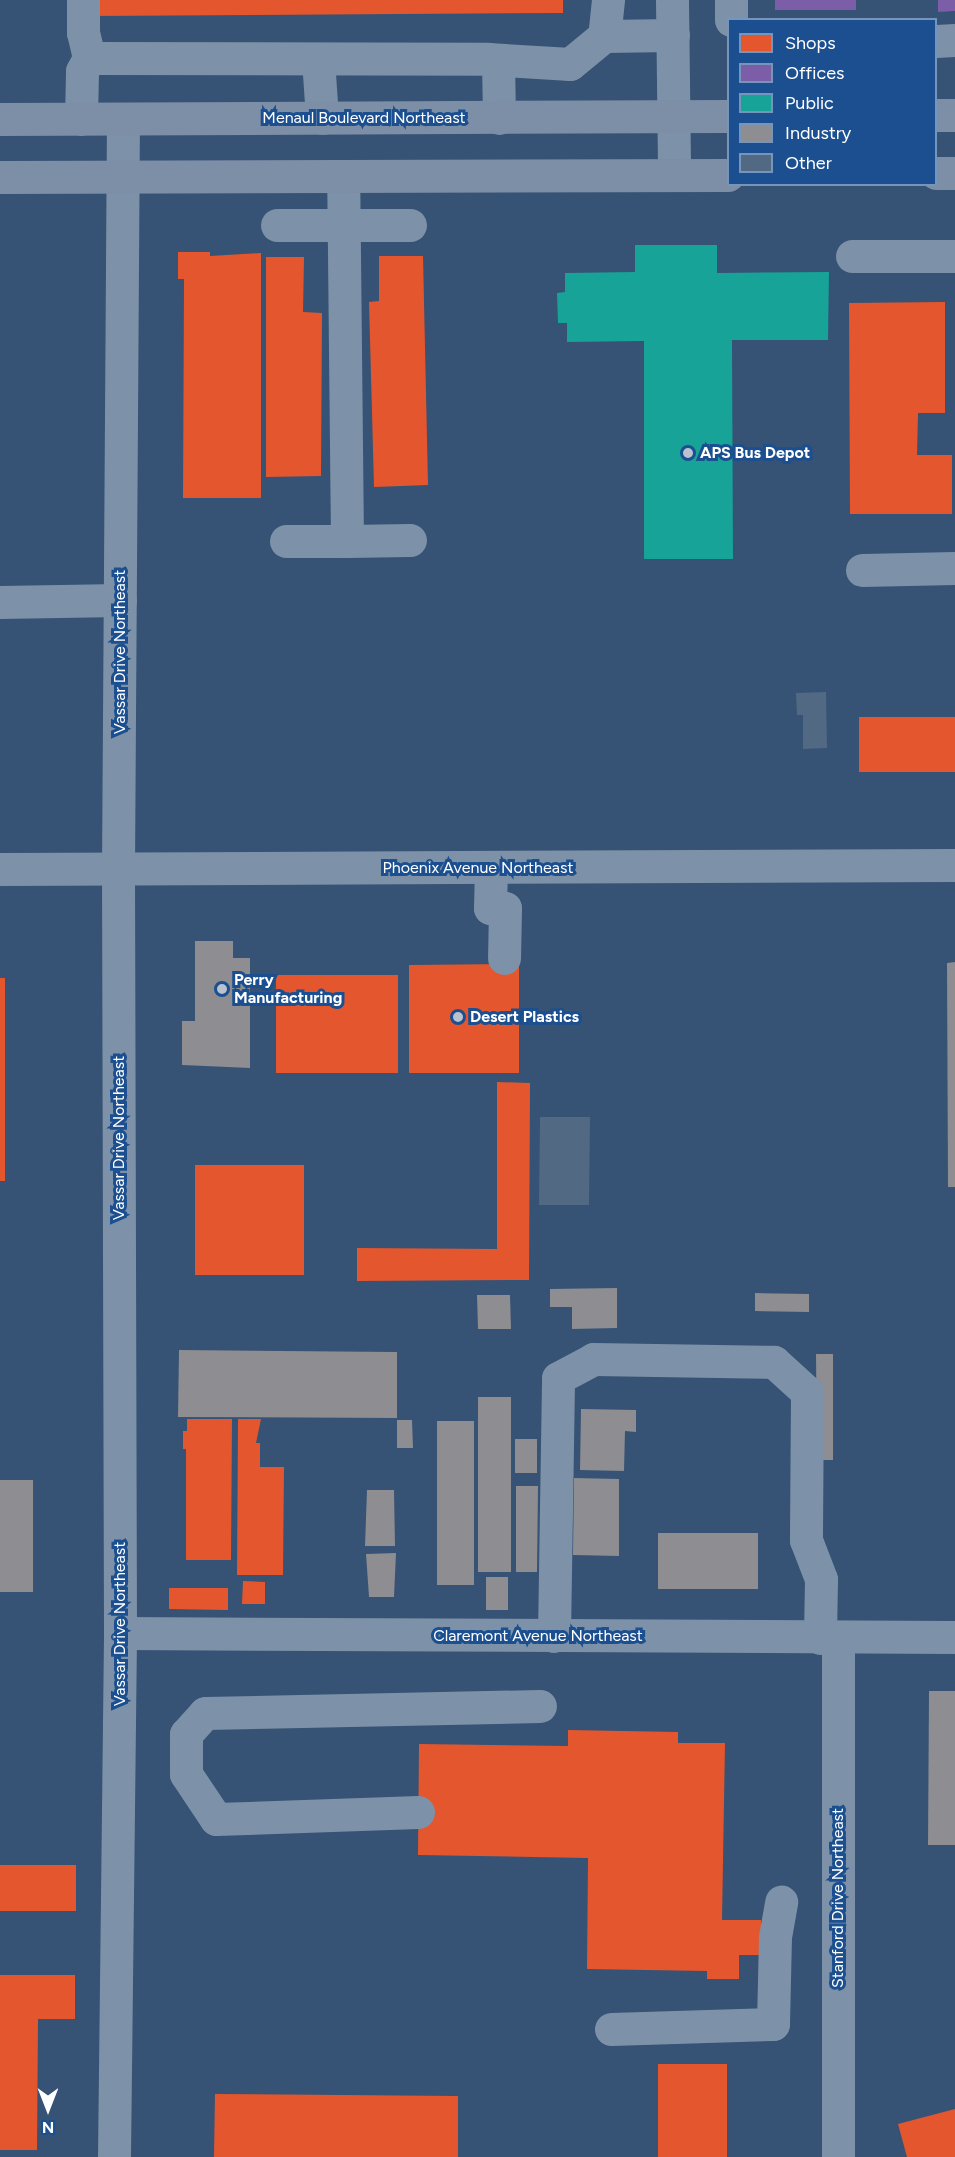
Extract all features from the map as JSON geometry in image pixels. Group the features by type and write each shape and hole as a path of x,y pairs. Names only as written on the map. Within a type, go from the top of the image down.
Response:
{"main road":[{"path":"937,115 955,115"},
{"name":"Menaul Boulevard Northeast","path":"0,119 727,117"},
{"path":"937,173 955,173"},
{"path":"0,177 727,175"}],"street":[{"path":"81,119 82,71 89,58 83,33 83,0"},
{"path":"604,36 608,0"},
{"path":"672,0 674,175"},
{"path":"731,0 731,18"},
{"path":"89,58 498,60 570,64 604,36 673,35"},
{"path":"937,41 955,40"},
{"path":"318,59 322,118"},
{"path":"498,60 499,118"},
{"name":"Vassar Drive Northeast","path":"114,2157 120,1634 118,869 123,118"},
{"path":"344,176 347,541"},
{"path":"277,225 410,225"},
{"path":"852,256 955,256"},
{"path":"286,541 410,540"},
{"path":"862,570 955,568"},
{"path":"0,602 120,600"},
{"name":"Phoenix Avenue Northeast","path":"0,869 955,865"},
{"path":"491,867 487,908 505,908 504,958"},
{"name":"Stanford Drive Northeast","path":"554,1636 558,1378 593,1359 774,1362 807,1392 806,1540 821,1579 829,1638 838,2157"},
{"name":"Claremont Avenue Northeast","path":"120,1634 955,1638"},
{"path":"418,1812 216,1819 186,1774 186,1734 205,1713 540,1706"},
{"path":"611,2029 773,2024 775,1937 781,1902"}],"building: Shops":[{"path":"90,0 563,0 563,13 90,16"},
{"path":"178,252 210,252 210,256 261,253 261,498 183,498 184,279 178,279"},
{"path":"379,256 423,256 428,485 374,487 369,302 379,301"},
{"path":"266,257 304,257 303,312 322,313 321,476 266,477"},
{"path":"945,302 945,413 918,413 917,455 952,455 952,514 850,514 849,303"},
{"path":"859,717 955,717 955,772 859,772"},
{"path":"519,964 519,1073 409,1073 409,965"},
{"path":"276,975 398,975 398,1073 276,1073"},
{"path":"0,978 5,978 5,1181 0,1181"},
{"path":"497,1082 530,1083 529,1280 357,1281 357,1248 497,1249"},
{"path":"195,1165 304,1165 304,1275 195,1275"},
{"path":"187,1419 232,1419 231,1560 186,1560 186,1449 183,1449 183,1431 187,1431"},
{"path":"238,1419 261,1419 256,1443 260,1443 260,1467 284,1467 283,1575 237,1575"},
{"path":"243,1581 265,1582 265,1604 242,1604"},
{"path":"169,1588 228,1588 228,1610 169,1609"},
{"path":"568,1730 678,1732 678,1743 725,1743 722,1920 761,1920 761,1955 739,1955 739,1979 707,1979 707,1971 587,1969 588,1858 418,1855 419,1744 568,1746"},
{"path":"0,1865 76,1865 76,1911 0,1911"},
{"path":"0,1975 75,1975 75,2019 38,2019 37,2150 0,2150"},
{"path":"658,2064 727,2064 727,2157 658,2157"},
{"path":"215,2094 458,2096 458,2157 214,2157"},
{"path":"955,2109 955,2157 907,2157 898,2124"}],"building: Offices":[{"path":"775,0 856,0 856,10 775,10"},
{"path":"938,0 955,0 955,11 938,12"}],"building: Public":[{"name":"APS Bus Depot","path":"635,245 717,245 717,273 829,272 828,340 732,340 733,559 644,559 644,341 567,342 567,323 558,323 557,293 565,292 565,273 635,272"}],"building: Industry":[{"name":"Perry Manufacturing","path":"195,941 233,941 233,958 250,958 250,1068 182,1065 182,1021 195,1021"},
{"path":"955,962 955,1187 948,1187 947,963"},
{"path":"617,1288 617,1328 572,1329 572,1307 550,1307 550,1289"},
{"path":"755,1293 809,1294 809,1312 755,1311"},
{"path":"477,1295 510,1295 511,1329 478,1329"},
{"path":"179,1350 397,1352 397,1418 178,1417"},
{"path":"816,1354 833,1354 833,1460 817,1460"},
{"path":"478,1397 511,1397 511,1572 478,1572"},
{"path":"581,1409 636,1410 636,1432 625,1431 624,1471 580,1470"},
{"path":"397,1420 412,1420 413,1448 397,1448"},
{"path":"437,1421 474,1421 474,1585 437,1585"},
{"path":"515,1439 537,1439 537,1473 515,1473"},
{"path":"574,1478 619,1479 619,1556 573,1555"},
{"path":"0,1480 33,1480 33,1592 0,1592"},
{"path":"516,1486 538,1486 537,1572 516,1572"},
{"path":"367,1490 394,1490 395,1546 365,1546"},
{"path":"658,1533 758,1533 758,1589 658,1589"},
{"path":"396,1553 394,1597 369,1597 366,1554"},
{"path":"486,1577 508,1577 508,1610 486,1610"},
{"path":"929,1691 955,1691 955,1845 928,1845"}],"building: Other":[{"path":"826,692 827,748 803,749 803,715 797,715 796,693"},
{"path":"540,1117 590,1117 589,1205 539,1205"}],"place":[{"name":"APS Bus Depot","path":"688,453"},
{"name":"Perry Manufacturing","path":"222,989"},
{"name":"Desert Plastics","path":"458,1017"}]}
